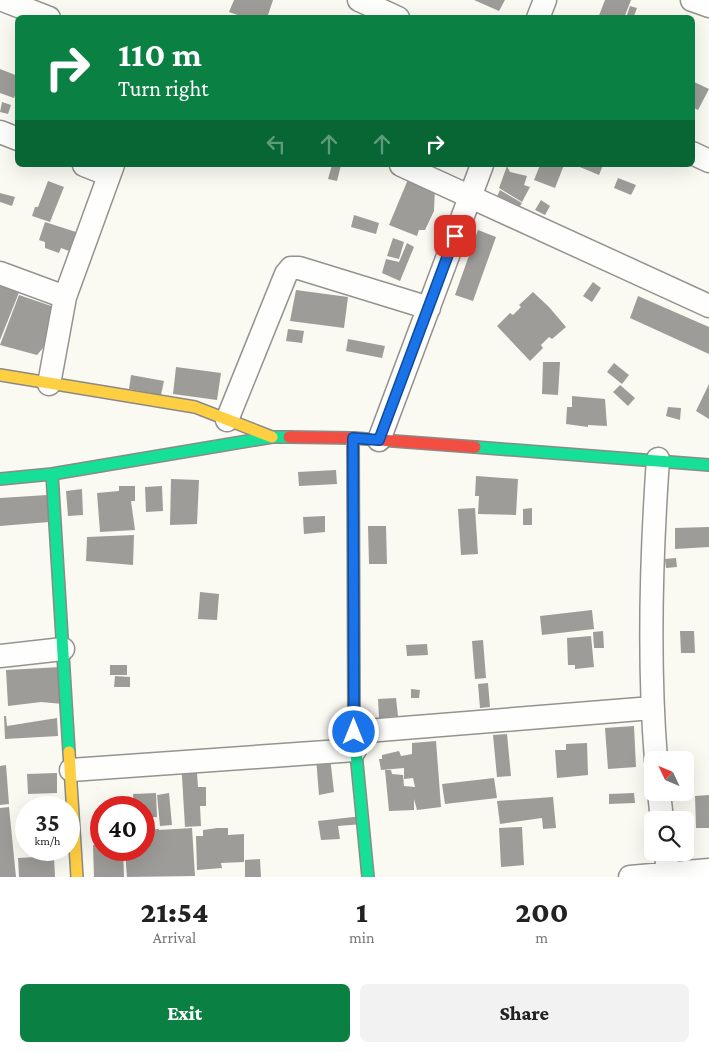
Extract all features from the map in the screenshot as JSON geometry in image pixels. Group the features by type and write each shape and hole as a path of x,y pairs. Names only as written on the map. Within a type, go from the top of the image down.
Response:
{"main road":[{"path":"0,375 195,407 272,438"},
{"path":"0,479 52,474 272,438 353,438 658,459 706,468"},
{"path":"353,438 354,741 368,877"},
{"path":"52,474 72,770 76,877"}],"street":[{"path":"3,0 41,15"},
{"path":"359,0 392,15"},
{"path":"539,15 545,0"},
{"path":"692,0 709,6"},
{"path":"0,132 15,138"},
{"path":"695,154 709,161"},
{"path":"50,384 65,297 111,170 95,167"},
{"path":"405,167 709,306"},
{"path":"379,440 481,167"},
{"path":"227,420 286,274 291,268 299,268 429,308"},
{"path":"0,273 65,297"},
{"path":"655,751 652,708 652,535 658,459"},
{"path":"0,656 63,649"},
{"path":"72,770 652,708"},
{"path":"630,877 667,868 709,870"}],"building":[{"path":"234,0 273,0 268,15 238,15 229,12"},
{"path":"474,0 505,0 499,11"},
{"path":"605,0 631,0 625,15 599,15"},
{"path":"630,6 637,8 634,15 627,15"},
{"path":"0,69 15,75 15,96 14,98 0,93"},
{"path":"695,82 709,89 698,110 695,108"},
{"path":"2,102 11,105 8,114 0,112"},
{"path":"331,167 340,167 337,181 328,179"},
{"path":"507,167 510,172 527,176 524,185 530,187 522,202 499,188"},
{"path":"539,167 563,167 555,188 534,180"},
{"path":"580,167 602,167 599,175"},
{"path":"409,177 435,187 434,211 425,230 419,230 417,236 389,225"},
{"path":"618,178 636,185 631,195 614,188"},
{"path":"48,181 64,187 50,222 32,216 35,207 38,207"},
{"path":"500,190 522,203 516,212 495,200"},
{"path":"0,193 15,197 12,206 0,202"},
{"path":"541,200 550,206 545,215 535,210"},
{"path":"354,215 379,223 376,234 351,227"},
{"path":"45,222 76,232 69,251 61,248 59,253 45,248 45,242 39,240"},
{"path":"478,230 496,237 473,301 455,295"},
{"path":"393,238 404,242 399,259 387,256"},
{"path":"407,243 414,247 400,281 382,273 386,259 399,262"},
{"path":"0,282 20,290 0,340"},
{"path":"593,282 601,288 592,302 583,296"},
{"path":"296,290 348,297 344,328 290,321"},
{"path":"533,292 566,327 552,339 549,337 541,345 543,348 530,361 497,326 510,313 513,315 521,307 519,305"},
{"path":"19,295 57,308 43,348 37,355 0,345"},
{"path":"638,296 709,327 709,354 630,318"},
{"path":"288,329 304,331 302,343 286,341"},
{"path":"348,339 385,346 382,358 346,351"},
{"path":"543,362 560,362 558,395 542,394"},
{"path":"614,363 629,375 622,384 607,372"},
{"path":"176,367 221,373 217,400 173,394"},
{"path":"131,375 164,381 161,395 129,389"},
{"path":"709,384 709,419 696,411"},
{"path":"620,385 635,398 628,406 613,392"},
{"path":"572,396 605,399 607,426 588,425 588,427 566,424 567,407 572,407"},
{"path":"668,407 681,408 680,420 666,416"},
{"path":"336,470 337,484 299,486 298,472"},
{"path":"476,476 518,479 516,515 478,514 479,496 475,496"},
{"path":"171,479 199,480 197,524 170,525"},
{"path":"119,486 135,486 135,501 131,501 135,530 100,532 97,493 119,491"},
{"path":"162,486 163,511 146,512 145,487"},
{"path":"82,489 83,515 68,516 66,491"},
{"path":"47,495 49,522 0,526 0,498"},
{"path":"475,508 478,554 461,555 458,509"},
{"path":"532,508 532,525 523,525 523,509"},
{"path":"325,516 325,532 304,534 303,517"},
{"path":"368,526 386,526 387,564 369,564"},
{"path":"709,527 709,547 675,549 675,528"},
{"path":"134,535 133,565 86,561 87,537"},
{"path":"676,558 677,567 666,568 665,559"},
{"path":"200,592 219,594 217,620 198,619"},
{"path":"592,610 594,629 542,635 540,616"},
{"path":"603,631 604,648 594,648 593,632"},
{"path":"680,631 694,631 695,653 681,653"},
{"path":"591,636 594,667 575,669 575,665 568,665 567,638"},
{"path":"483,640 486,678 475,679 472,641"},
{"path":"427,644 428,655 407,656 406,645"},
{"path":"110,665 127,665 127,675 110,675"},
{"path":"61,667 63,704 41,702 8,706 6,670"},
{"path":"115,676 130,677 130,687 114,687"},
{"path":"488,683 490,707 480,708 478,684"},
{"path":"411,689 420,690 419,698 411,698"},
{"path":"396,698 398,716 379,718 378,699"},
{"path":"4,716 6,716 7,726 57,718 58,736 5,739"},
{"path":"634,726 636,767 608,769 605,728"},
{"path":"507,734 511,776 497,777 493,735"},
{"path":"436,741 441,807 417,810 414,799 414,810 389,811 385,770 391,770 392,774 403,775 404,786 415,787 413,778 404,779 404,768 381,770 379,759 382,759 382,755 399,751 401,756 412,754 412,743"},
{"path":"587,743 588,775 557,778 555,750 566,750 566,744"},
{"path":"330,757 334,792 319,795 316,758"},
{"path":"196,759 198,787 206,787 206,806 200,806 201,826 185,827 181,760"},
{"path":"6,765 9,804 0,805 0,766"},
{"path":"57,773 57,793 28,794 27,774"},
{"path":"494,778 497,798 445,804 442,784"},
{"path":"156,793 157,817 155,817 155,796 133,796 133,794"},
{"path":"169,793 172,825 160,826 157,795"},
{"path":"634,793 635,803 609,804 609,794"},
{"path":"709,795 709,828 696,828 695,796"},
{"path":"553,797 556,828 543,829 542,818 500,824 497,801"},
{"path":"9,807 16,877 0,877 0,808"},
{"path":"362,816 363,824 338,826 340,839 321,840 318,821"},
{"path":"522,827 524,865 501,867 499,828"},
{"path":"192,828 195,876 127,877 126,861 155,861 155,829"},
{"path":"228,828 228,835 244,834 244,862 221,863 222,868 197,870 196,836 203,836 203,830"},
{"path":"260,859 261,877 245,877 245,860"},
{"path":"18,861 54,861 55,877 19,877"},
{"path":"94,861 123,861 124,877 94,877"}],"traffic: fast":[{"path":"0,479 52,474 272,437 289,437"},
{"path":"353,438 354,732 368,877"},
{"path":"475,447 709,465"},
{"path":"52,474 69,752"}],"traffic: slow":[{"path":"0,375 195,407 272,437"},
{"path":"69,752 77,877"}],"traffic: jam":[{"path":"289,437 353,438 475,447"}],"route":[{"path":"354,732 353,438 379,440 455,236"}]}
